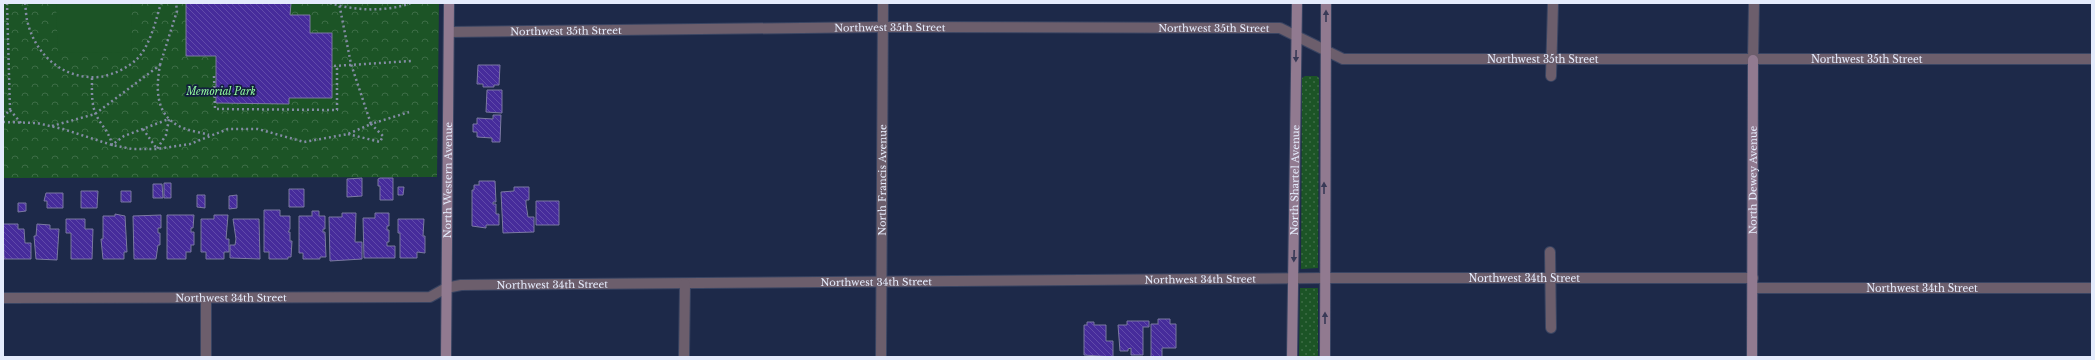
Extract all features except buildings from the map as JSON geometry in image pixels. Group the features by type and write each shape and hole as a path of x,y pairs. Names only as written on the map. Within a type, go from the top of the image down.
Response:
{"street":[{"name":"North Western Avenue","path":"446,357 449,3"},
{"name":"North Francis Avenue","path":"881,357 883,3"},
{"name":"North Shartel Avenue","path":"1292,357 1297,3"},
{"path":"1325,357 1326,3"},
{"path":"1552,76 1553,3"},
{"name":"North Dewey Avenue","path":"1752,357 1754,3"},
{"name":"Northwest 35th Street","path":"449,32 883,28 1280,28 1343,60 2092,59"},
{"path":"1550,252 1551,328"},
{"name":"Northwest 34th Street","path":"3,298 430,298 446,288 461,286 1325,278 1550,278 1753,283 2092,288"},
{"path":"684,357 685,284"},
{"path":"206,298 206,357"}],"path":[{"path":"7,3 10,110 21,122"},
{"path":"25,3 28,24 39,48 57,68 83,78 112,75 138,58 153,31 161,3"},
{"path":"176,3 173,24 160,65 156,85 158,103 169,119 179,126 210,136"},
{"path":"330,3 355,9 389,8 411,3"},
{"path":"339,4 351,64 371,124 383,136 380,142 348,134"},
{"path":"214,76 215,109 338,110 336,66 411,61"},
{"path":"52,126 95,114 160,65"},
{"path":"92,78 92,97 95,114 111,139 112,145"},
{"path":"3,116 10,110"},
{"path":"3,122 37,122 112,145 132,149 157,150 190,144 228,129 258,129 304,142 348,134 371,124 409,112"},
{"path":"112,145 124,136 169,119"},
{"path":"157,150 166,135 169,119"},
{"path":"143,128 157,150"}],"green space":[{"name":"Memorial Park","path":"3,3 439,3 437,177 3,178"},
{"path":"56,3 131,3 132,52 58,53"},
{"path":"1305,76 1317,76 1319,78 1318,268 1301,269 1302,78"},
{"path":"1300,288 1318,288 1318,357 1299,357"}]}
